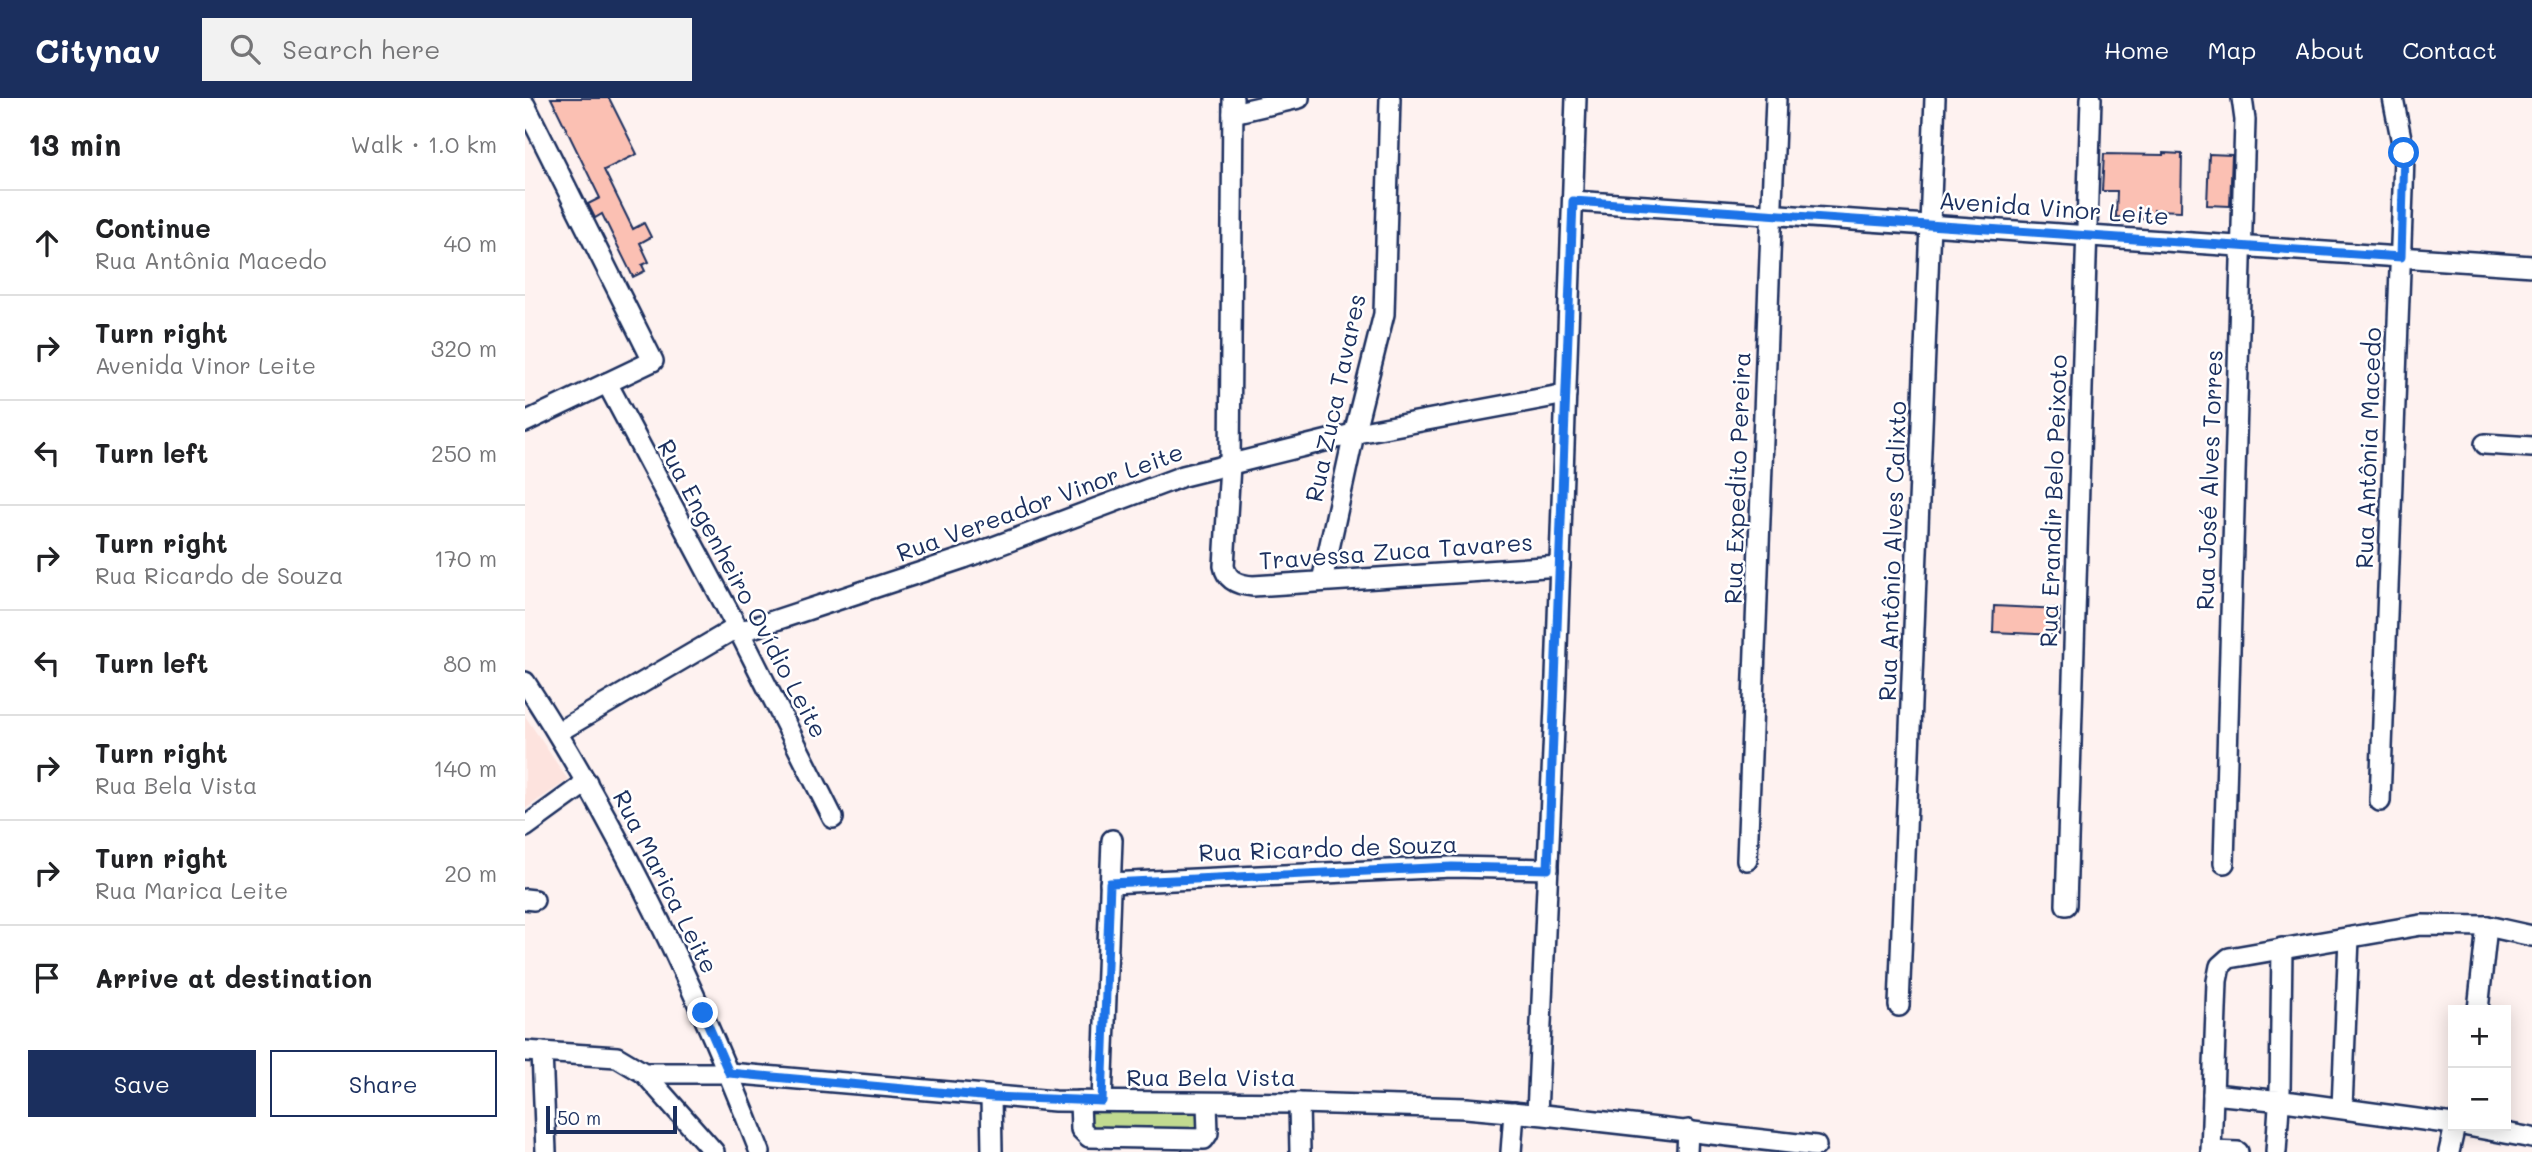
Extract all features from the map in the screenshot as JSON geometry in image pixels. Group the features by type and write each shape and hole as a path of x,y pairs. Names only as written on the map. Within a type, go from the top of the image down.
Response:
{"street":[{"path":"1230,464 1233,105 1299,98"},
{"name":"Rua Zuca Tavares","path":"1322,581 1384,314 1390,98"},
{"path":"1537,1114 1576,98"},
{"name":"Rua Expedito Pereira","path":"1747,860 1776,98"},
{"name":"Rua Antônio Alves Calixto","path":"1899,1006 1935,98"},
{"name":"Rua Erandir Belo Peixoto","path":"2066,905 2091,98"},
{"name":"Rua José Alves Torres","path":"2224,863 2245,120 2242,98"},
{"name":"Rua Antônia Macedo","path":"2380,801 2404,153 2393,98"},
{"path":"525,105 653,361 525,422"},
{"name":"Avenida Vinor Leite","path":"1573,201 2532,266"},
{"name":"Rua Engenheiro Ovídio Leite","path":"607,383 739,631 833,818"},
{"name":"Rua Vereador Vinor Leite","path":"558,732 729,632 964,558 1183,476 1354,434 1566,394"},
{"path":"2485,444 2532,447"},
{"name":"Travessa Zuca Tavares","path":"1230,464 1224,566 1227,576 1236,583 1253,586 1560,566"},
{"name":"Rua Marica Leite","path":"525,682 587,782 666,933 729,1073 760,1152"},
{"path":"525,827 587,782"},
{"path":"1102,1101 1112,840"},
{"name":"Rua Ricardo de Souza","path":"1110,883 1452,867 1548,869"},
{"path":"2238,1152 2211,1152 2218,972 2220,966 2229,958 2421,925 2487,926 2532,936"},
{"path":"2479,1005 2487,926"},
{"path":"2342,1108 2349,938"},
{"path":"2276,1152 2280,1101 2282,948"},
{"path":"533,1051 546,1152"},
{"name":"Rua Bela Vista","path":"533,1051 617,1057 644,1073 729,1073 992,1097 1080,1101 1442,1107 1537,1114 1816,1146"},
{"path":"644,1073 713,1152"},
{"path":"2213,1094 2342,1108 2448,1124"},
{"path":"992,1097 992,1152"},
{"path":"1080,1101 1081,1129 1087,1136 1144,1146 1203,1139 1208,1133 1207,1103"},
{"path":"1299,1103 1300,1152"},
{"path":"1511,1152 1514,1112"},
{"path":"1687,1152 1688,1130"},
{"path":"2449,1152 2453,1131"},
{"path":"2495,1131 2532,1138"}],"shaded area":[{"path":"525,716 568,780 525,809"}],"green space":[{"path":"1200,1106 1201,1131 1091,1131 1088,1107"}],"building":[{"path":"551,98 609,98 637,154 604,170 633,229 644,223 651,237 640,243 649,262 642,265 645,271 633,277 602,214 595,218 588,204 600,198"},
{"path":"2104,154 2182,154 2181,211 2154,210 2154,219 2116,217 2117,191 2102,191"},
{"path":"2209,154 2232,155 2230,206 2207,205"},
{"path":"1994,606 2060,609 2059,635 1993,632"}],"route":[{"path":"703,1013 729,1073 992,1097 1102,1101 1110,883 1452,867 1548,869 1573,201 2401,257 2404,153"}]}
